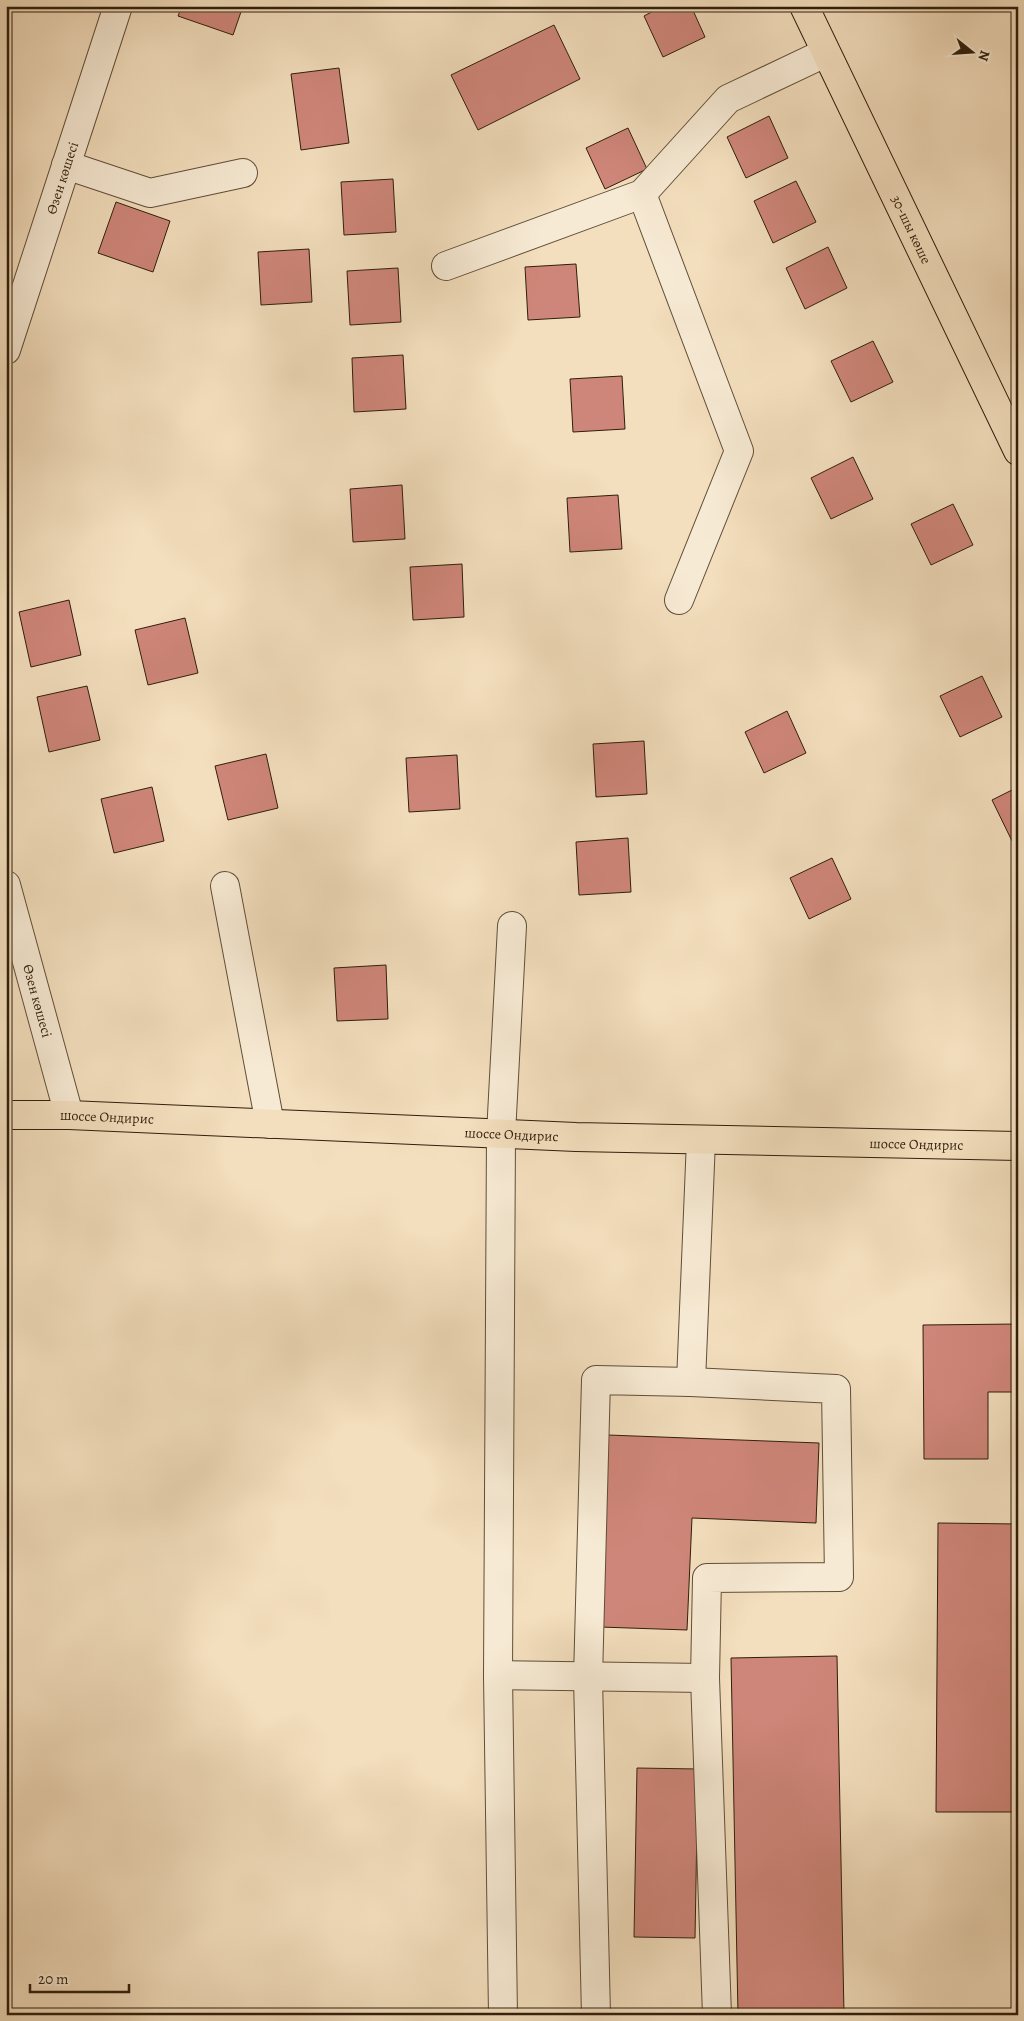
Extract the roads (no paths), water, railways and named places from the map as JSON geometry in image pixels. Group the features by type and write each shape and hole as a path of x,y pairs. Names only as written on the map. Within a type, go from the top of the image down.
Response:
{"main road":[{"name":"30-шы көше","path":"804,6 1018,451"},
{"name":"шоссе Ондирис","path":"6,1115 69,1115 502,1134 1018,1146"}],"street":[{"name":"Өзен көшесі","path":"6,350 118,6"},
{"path":"446,266 642,194 728,99 825,53"},
{"path":"66,165 150,193 243,173"},
{"path":"642,194 739,451 679,600"},
{"name":"Өзен көшесі","path":"6,885 69,1115"},
{"path":"225,886 270,1124"},
{"path":"504,2015 498,1675 502,1134 512,926"},
{"path":"691,1382 701,1140"},
{"path":"596,2015 588,1678 596,1380 691,1382 836,1389 839,1577 707,1578 705,1678 717,2015"},
{"path":"498,1675 588,1678 705,1678"}]}
